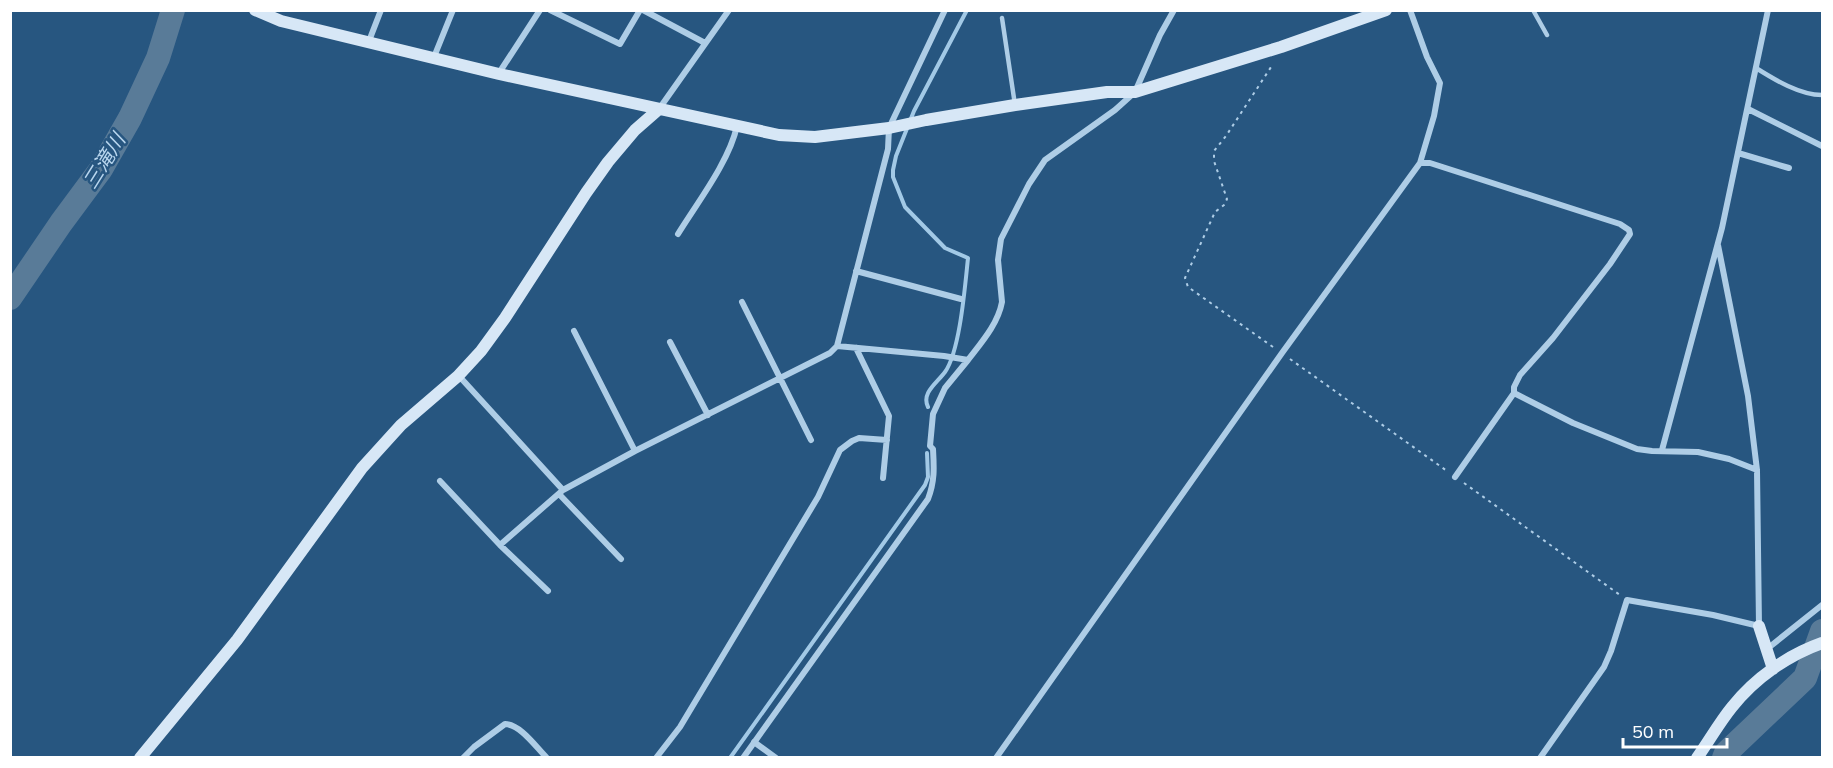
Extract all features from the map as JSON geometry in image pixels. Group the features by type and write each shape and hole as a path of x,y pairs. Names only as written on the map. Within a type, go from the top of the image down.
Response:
{"street":[{"path":"255,10 281,21 499,74 779,135 815,137 893,128 1015,105 1107,92 1135,92 1281,47 1378,12"},
{"path":"369,41 381,10"},
{"path":"434,57 453,10"},
{"path":"550,10 559,12 620,44 642,10 705,44"},
{"path":"140,758 237,639 362,468 401,425 458,376 480,351 505,318 608,162 635,130 659,109 729,10"},
{"path":"500,545 561,492 635,451 830,353 837,346 893,128 945,10"},
{"path":"743,758 933,487 935,473 933,449 930,446 933,414 945,388 987,335 1001,309 998,260 1000,239 1029,184 1045,160 1115,110 1135,92 1160,35 1174,10"},
{"path":"996,758 1282,353 1420,163 1434,116 1440,83 1431,66 1410,10"},
{"path":"1662,450 1718,245 1768,10"},
{"path":"499,74 538,11"},
{"path":"1748,109 1822,146"},
{"path":"678,234 734,141 737,126"},
{"path":"1738,153 1789,168"},
{"path":"1420,163 1430,164 1620,224 1629,230 1629,238 1610,264 1553,338 1520,375 1514,387 1514,393 1455,477"},
{"path":"1718,245 1748,396 1757,470 1759,626 1773,669"},
{"path":"856,271 961,299"},
{"path":"742,302 811,440"},
{"path":"574,331 635,451"},
{"path":"670,342 708,414"},
{"path":"837,346 965,360"},
{"path":"856,348 889,417 883,478"},
{"path":"458,376 621,559"},
{"path":"1514,393 1557,416 1629,446 1646,451 1710,454 1757,470"},
{"path":"656,758 680,727 818,497 840,450 859,438 887,440"},
{"path":"440,481 500,545 548,591"},
{"path":"1540,758 1604,667 1627,600 1759,626"},
{"path":"1767,649 1822,605"},
{"path":"1697,758 1732,707 1749,688 1788,658 1822,642"},
{"path":"463,758 474,747 508,724 521,731 547,758"},
{"path":"754,742 776,758"}],"lane":[{"path":"1533,10 1547,35"},
{"path":"1002,18 1015,105"},
{"path":"1756,69 1805,92 1822,95"}],"path":[{"path":"1281,47 1279,56 1214,151 1214,161 1227,201 1215,212 1185,278 1188,287 1282,353"}],"waterway":[{"name":"三滝川","path":"10,298 101,169 130,118 158,58 173,10"},
{"path":"928,407 926,402 928,393 945,372 954,349 961,318 968,258 945,248 905,207 893,177 893,170 896,156 914,111 967,10"},
{"path":"730,758 925,485 928,477 927,453"},
{"path":"1724,758 1726,753 1805,678 1822,631"}]}
